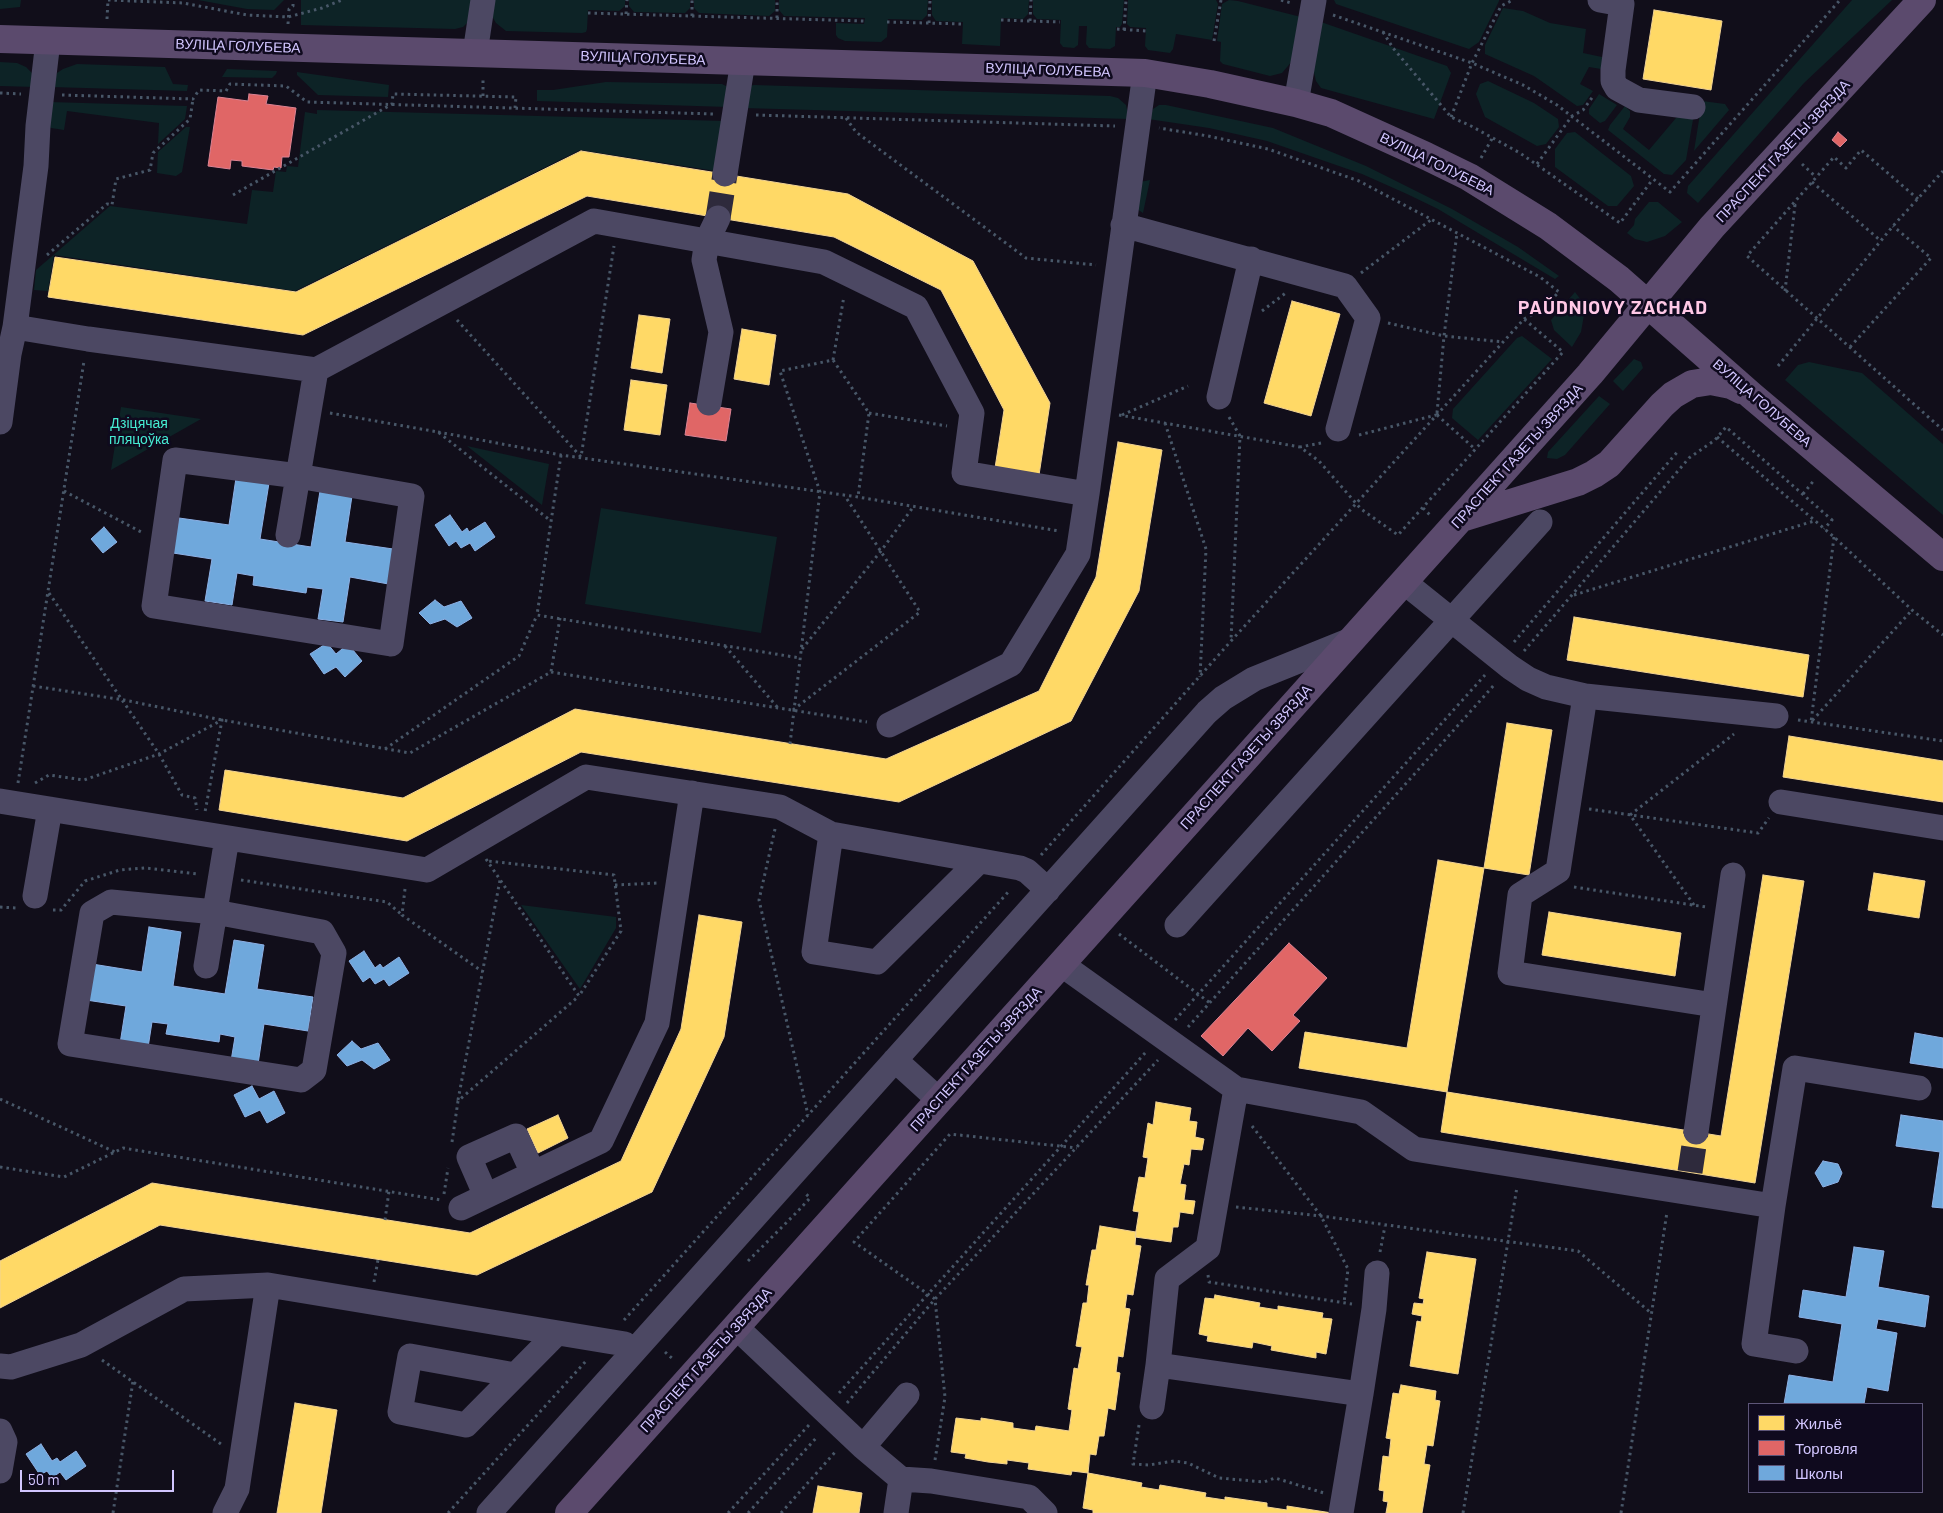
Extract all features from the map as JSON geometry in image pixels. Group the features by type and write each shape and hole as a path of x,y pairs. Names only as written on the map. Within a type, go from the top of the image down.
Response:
{"main road":[{"name":"ПРАСПЕКТ ГАЗЕТЫ ЗВЯЗДА","path":"569,1513 1590,374 1712,227 1922,0"},
{"name":"ВУЛІЦА ГОЛУБЕВА","path":"0,39 1145,73 1210,84 1296,103 1331,114 1470,177 1548,226 1592,257 1647,303 1752,396 1943,557"},
{"path":"1461,518 1578,482 1594,474 1609,464 1662,405 1692,384 1711,381 1722,382 1752,396"}],"lane":[{"path":"475,53 484,0"},
{"path":"1600,0 1622,4 1612,76 1617,88 1636,99 1693,107"},
{"path":"1296,103 1313,4"},
{"path":"0,422 2,389 15,327 36,166 48,41"},
{"path":"725,174 743,61"},
{"path":"889,725 1011,664 1078,554 1087,494 1110,413 1118,268 1145,73"},
{"path":"709,403 721,332 704,260 707,241 718,218"},
{"path":"15,327 316,370 440,302 594,222 824,262 916,307 972,413 964,473 1087,494"},
{"path":"1123,225 1345,286 1368,318 1339,436"},
{"path":"1224,406 1251,259"},
{"path":"288,535 316,370"},
{"path":"176,460 298,476 412,496 391,644 154,606 176,460"},
{"path":"1177,924 1540,522"},
{"path":"1404,582 1505,663 1528,679 1546,687 1585,696 1768,715"},
{"path":"489,1513 1219,701 1243,685 1263,675 1353,638"},
{"path":"1585,696 1558,871 1520,895 1510,973 1714,1005"},
{"path":"12,803 427,870 481,852 586,777 780,807 832,834 1027,871 1053,884"},
{"path":"460,1208 601,1142 657,1023 692,793"},
{"path":"1781,802 1943,828"},
{"path":"35,896 50,809"},
{"path":"832,834 814,952 877,962 979,861"},
{"path":"206,966 227,838"},
{"path":"1696,1132 1733,875"},
{"path":"111,902 215,912 322,932 334,953 314,1070 301,1080 70,1044 92,913 111,902"},
{"path":"1061,964 1167,1040 1235,1095 1361,1112 1414,1149 1520,1166 1682,1185 1773,1206"},
{"path":"895,1060 939,1100"},
{"path":"1796,1352 1754,1344 1795,1068 1919,1088"},
{"path":"1152,1407 1167,1279 1208,1248 1235,1095"},
{"path":"486,1196 469,1157 516,1136 533,1173"},
{"path":"1341,1513 1374,1309 1377,1273"},
{"path":"0,1366 11,1368 81,1345 184,1289 268,1285 625,1344 634,1352"},
{"path":"225,1513 237,1489 268,1285"},
{"path":"736,1327 842,1428 901,1479 931,1481 1029,1497 1045,1513"},
{"path":"515,1375 556,1333"},
{"path":"1158,1364 1361,1394"},
{"path":"842,1428 907,1395"},
{"path":"0,1430 5,1442 0,1471"},
{"path":"896,1513 901,1479"}],"path":[{"path":"108,0 183,1 247,15 288,17 322,8 342,0"},
{"path":"288,24 289,9 293,6 293,0"},
{"path":"626,14 627,0"},
{"path":"692,0 692,16"},
{"path":"777,0 777,18"},
{"path":"930,0 930,23"},
{"path":"1030,21 1031,0"},
{"path":"1124,30 1126,0"},
{"path":"1214,41 1221,0"},
{"path":"1281,0 1313,4 1383,32 1472,63 1523,85 1544,96 1572,116 1670,192 1840,0"},
{"path":"1451,117 1472,63 1501,6 1513,0"},
{"path":"588,13 865,21"},
{"path":"1001,20 1060,22"},
{"path":"887,22 963,24"},
{"path":"1117,29 1146,31"},
{"path":"1383,32 1451,117 1488,134 1538,164 1620,223 1653,179"},
{"path":"41,260 107,204 112,205 116,178 150,170 153,153 190,119 193,99 199,90 226,90 230,84 286,86 306,102 1162,128 1268,149 1359,181 1540,277 1559,292 1541,310 1524,319 1503,342 1231,641 808,1116 448,1513"},
{"path":"0,93 193,99"},
{"path":"392,104 393,94 516,97 515,108"},
{"path":"233,195 392,104"},
{"path":"1538,164 1572,116"},
{"path":"846,118 856,132 1026,258 1118,268"},
{"path":"1918,199 1861,150 1846,168 1834,158 1747,256 1943,430"},
{"path":"1778,366 1818,320 1893,226 1943,171"},
{"path":"1812,182 1881,241"},
{"path":"1785,291 1795,205 1793,204"},
{"path":"1345,286 1432,219"},
{"path":"582,457 617,226"},
{"path":"1850,347 1931,258 1893,226"},
{"path":"1437,415 1444,336 1457,233"},
{"path":"848,273 833,360 869,413 858,497"},
{"path":"440,302 582,457"},
{"path":"1368,318 1444,336 1503,342"},
{"path":"1300,447 1323,465 1356,504 1398,535 1563,352 1524,319"},
{"path":"12,803 33,686 88,338"},
{"path":"790,744 820,492 780,371 833,360"},
{"path":"1110,413 1188,386"},
{"path":"1224,406 1240,436 1231,641"},
{"path":"310,409 561,455 858,497 1081,535"},
{"path":"869,413 970,430"},
{"path":"1110,413 1300,447 1339,436 1437,415"},
{"path":"1437,415 1475,449"},
{"path":"1165,423 1206,549 1200,677"},
{"path":"781,1513 935,1298 1077,1148 1167,1040 1198,994 1505,663 1574,595 1689,458 1717,437 1726,427 1832,520 1824,529"},
{"path":"438,432 552,522"},
{"path":"1717,437 1824,529 1912,610 1943,635"},
{"path":"748,1513 842,1428 927,1293 1060,1146 1167,1040 1210,1003 1505,663 1679,450"},
{"path":"385,749 520,656 537,615 561,455"},
{"path":"64,491 164,544"},
{"path":"793,710 920,612 845,496"},
{"path":"801,650 881,551 914,506"},
{"path":"1574,595 1814,521"},
{"path":"1811,722 1834,538"},
{"path":"48,592 124,700 159,754 182,795 195,798 201,833"},
{"path":"1811,722 1912,610"},
{"path":"537,615 800,658"},
{"path":"551,672 560,618"},
{"path":"725,646 778,708"},
{"path":"33,686 124,700 222,720 410,753 551,672 889,725"},
{"path":"1630,815 1768,715 1943,741"},
{"path":"12,803 24,789 49,775 84,780 159,754 222,720"},
{"path":"201,833 222,720"},
{"path":"1569,806 1758,833 1781,802"},
{"path":"780,807 759,900 808,1116"},
{"path":"1630,815 1694,905"},
{"path":"481,852 580,996"},
{"path":"458,1101 580,996 621,931 614,875 481,852"},
{"path":"402,915 408,867"},
{"path":"220,877 387,902 402,915 483,972"},
{"path":"452,1146 458,1101 500,880"},
{"path":"615,885 679,882"},
{"path":"1541,882 1728,911"},
{"path":"1118,933 1210,1003"},
{"path":"1235,1095 1321,1216 1348,1268 1344,1303"},
{"path":"0,1099 116,1152"},
{"path":"935,1298 854,1242 950,1134 1077,1148"},
{"path":"0,1167 64,1177 123,1148 443,1200 449,1164"},
{"path":"1463,1513 1520,1166"},
{"path":"1621,1513 1651,1313 1682,1185"},
{"path":"385,1220 389,1191"},
{"path":"1216,1205 1321,1216 1578,1251 1651,1313"},
{"path":"1208,1248 1208,1282 1374,1309"},
{"path":"931,1481 946,1397 935,1298"},
{"path":"81,1345 241,1458"},
{"path":"113,1513 133,1380"},
{"path":"728,1513 842,1428"}],"green space":[{"path":"0,0 21,0 20,7 0,9"},
{"path":"198,0 284,0 274,10 247,9"},
{"path":"301,0 475,0 469,21 463,27 455,29 301,25"},
{"path":"492,0 625,0 625,6 619,11 588,10 587,29 586,32 582,33 506,31 496,23 492,16"},
{"path":"629,0 690,0 690,8 685,13 634,12 629,6"},
{"path":"694,0 775,0 775,11 769,16 699,13 694,8"},
{"path":"779,0 928,0 927,15 922,20 888,19 887,37 881,42 845,41 836,35 836,23 864,24 865,18 784,16 779,10"},
{"path":"932,0 1029,0 1028,14 1023,19 1001,18 1000,46 962,44 963,22 936,21 932,15"},
{"path":"1033,0 1124,0 1122,24 1120,27 1116,27 1115,46 1110,49 1089,48 1086,44 1087,26 1079,26 1078,45 1074,48 1063,47 1060,43 1061,20 1037,19 1033,14"},
{"path":"1128,0 1216,0 1218,4 1212,40 1176,34 1173,49 1170,53 1148,50 1145,46 1146,28 1130,27 1127,24"},
{"path":"1229,0 1301,17 1293,60 1282,73 1270,76 1223,64 1220,61 1221,42 1217,41 1222,4"},
{"path":"1334,0 1499,1 1479,42 1469,49 1336,4"},
{"path":"1852,0 1892,0 1804,83 1698,203 1687,193 1688,186"},
{"path":"1503,8 1523,11 1550,23 1586,29 1583,53 1602,57 1604,61 1601,69 1589,67 1580,84 1593,91 1583,105 1577,106 1534,76 1485,54 1485,45"},
{"path":"1321,22 1447,66 1451,73 1434,119 1321,88 1316,81 1313,68"},
{"path":"0,62 17,63 26,67 33,74 35,87 0,86"},
{"path":"77,64 165,67 173,84 188,85 187,91 51,87 57,73"},
{"path":"227,69 277,71 272,78 222,77"},
{"path":"297,72 389,85 388,97 318,95 297,75"},
{"path":"1488,81 1534,103 1558,119 1559,127 1546,144 1537,146 1485,117 1476,94 1480,84"},
{"path":"606,82 722,84 728,87 728,107 537,101 537,90 553,90"},
{"path":"749,86 1110,96 1118,98 1126,105 1129,119 743,108"},
{"path":"1599,94 1617,105 1605,121 1600,123 1589,114 1589,109"},
{"path":"1702,101 1725,104 1729,110 1694,151"},
{"path":"49,102 187,106 185,119 158,144 159,123 67,111 64,130 45,127"},
{"path":"1159,105 1273,128 1366,166 1452,209 1518,247 1559,276 1555,279 1438,209 1362,174 1267,141 1209,128 1148,119 1153,109"},
{"path":"1625,106 1630,111 1630,117 1623,129 1649,150 1676,118 1682,115 1694,114 1686,160 1672,175 1664,174 1608,130"},
{"path":"317,110 724,121 716,171 580,150 295,291 54,255 48,291 34,290 36,270 110,206 247,224 252,190 273,192 276,171 286,172 287,166 298,167 305,112 317,114"},
{"path":"186,127 190,127 182,172 176,176 157,173 158,152"},
{"path":"1575,132 1631,176 1634,186 1617,206 1608,206 1555,167 1555,149 1567,133"},
{"path":"1150,180 1143,213 1134,207 1140,182"},
{"path":"1649,202 1658,202 1682,222 1665,236 1647,242 1635,239 1627,233 1634,225 1635,219"},
{"path":"1575,292 1581,300 1584,315 1581,332 1572,347 1554,330 1551,320"},
{"path":"1522,336 1552,359 1478,440 1452,418 1453,409 1517,338"},
{"path":"1634,359 1641,362 1643,368 1623,391 1613,381"},
{"path":"1809,362 1862,373 1943,444 1943,515 1785,380 1798,365"},
{"path":"1599,396 1610,404 1565,455 1557,459 1547,458 1548,452"},
{"name":"Дзіцячая пляцоўка","path":"121,407 201,419 111,470"},
{"path":"467,446 549,464 542,505"},
{"path":"601,508 777,537 761,633 585,604"},
{"path":"521,905 616,917 616,928 580,989"}],"building: Жильё":[{"path":"1654,10 1722,21 1711,90 1643,79"},
{"path":"581,151 848,194 973,261 1050,403 1039,475 995,468 1004,410 941,290 834,237 587,196 303,335 48,297 55,257 296,292"},
{"path":"1292,301 1340,314 1311,416 1264,403"},
{"path":"639,315 670,319 662,373 631,368"},
{"path":"742,329 776,335 769,385 734,379"},
{"path":"631,380 667,385 660,435 624,430"},
{"path":"1118,442 1162,450 1139,591 1071,721 899,802 581,752 407,841 219,810 225,770 403,798 575,709 886,759 1039,691 1096,577"},
{"path":"1574,617 1809,655 1803,697 1567,660"},
{"path":"1507,723 1552,730 1529,875 1484,868"},
{"path":"1789,736 1943,761 1943,802 1783,777"},
{"path":"1438,860 1484,868 1447,1092 1299,1068 1305,1032 1407,1048"},
{"path":"1874,873 1925,881 1919,918 1868,910"},
{"path":"1763,875 1804,881 1755,1183 1441,1132 1447,1092 1721,1136"},
{"path":"1549,912 1681,933 1675,976 1542,955"},
{"path":"699,915 742,922 724,1037 652,1192 477,1275 160,1225 0,1308 0,1261 152,1183 470,1233 621,1161 681,1029"},
{"path":"1156,1102 1191,1108 1189,1121 1197,1122 1195,1137 1204,1139 1202,1150 1191,1149 1189,1165 1184,1164 1180,1184 1186,1185 1184,1200 1195,1201 1193,1214 1180,1212 1178,1227 1173,1227 1171,1242 1135,1237 1139,1212 1133,1211 1139,1177 1145,1178 1148,1158 1143,1157 1148,1123 1153,1125"},
{"path":"558,1115 568,1138 538,1153 527,1129"},
{"path":"1100,1226 1136,1232 1135,1245 1141,1246 1133,1295 1127,1294 1125,1308 1130,1309 1123,1357 1118,1356 1116,1372 1120,1373 1115,1410 1108,1408 1104,1436 1099,1436 1096,1455 1090,1454 1088,1473 1072,1471 1071,1475 1028,1469 1029,1463 1007,1460 1007,1464 988,1462 965,1458 966,1454 951,1452 956,1418 981,1421 981,1418 1013,1423 1013,1428 1035,1431 1036,1426 1069,1431 1072,1410 1068,1409 1074,1368 1078,1369 1082,1347 1076,1346 1083,1303 1087,1303 1089,1285 1086,1285 1092,1250 1096,1250"},
{"path":"1427,1252 1476,1259 1458,1374 1410,1366 1417,1321 1421,1322 1422,1316 1412,1314 1414,1303 1423,1304 1424,1299 1419,1298"},
{"path":"1215,1295 1260,1303 1259,1307 1278,1310 1278,1306 1323,1313 1322,1318 1332,1319 1326,1354 1316,1352 1316,1358 1271,1350 1272,1346 1253,1342 1252,1348 1207,1341 1208,1336 1199,1334 1205,1298 1214,1299"},
{"path":"1401,1385 1436,1391 1435,1400 1440,1401 1433,1446 1427,1445 1424,1464 1430,1465 1422,1513 1386,1513 1388,1502 1383,1501 1384,1491 1379,1490 1383,1456 1389,1457 1391,1439 1386,1438 1393,1393 1399,1394"},
{"path":"295,1403 337,1410 321,1513 277,1513"},
{"path":"1088,1473 1142,1483 1141,1487 1159,1490 1160,1485 1206,1493 1205,1497 1225,1500 1225,1497 1267,1503 1267,1507 1287,1510 1287,1506 1332,1513 1093,1513 1093,1510 1083,1508"},
{"path":"818,1486 862,1493 859,1513 813,1513"}],"building: Торговля":[{"path":"249,94 268,96 266,104 296,108 289,157 282,157 281,168 274,167 273,170 242,166 242,161 231,160 230,169 208,166 218,97 248,101"},
{"path":"1838,132 1847,140 1840,147 1832,140"},
{"path":"690,403 731,409 726,441 685,435"},
{"path":"1289,943 1327,978 1293,1015 1300,1021 1272,1051 1248,1028 1223,1056 1201,1036"}],"building: Школы":[{"path":"236,478 269,483 260,539 311,547 320,491 352,496 345,542 400,550 394,585 350,577 343,622 318,619 323,589 307,587 306,593 253,585 254,576 237,573 232,605 205,601 212,559 173,553 179,518 229,525"},
{"path":"450,515 462,532 467,528 469,532 485,522 495,537 475,551 470,543 461,548 456,541 449,546 435,525"},
{"path":"104,527 117,542 103,553 91,539"},
{"path":"435,600 444,607 461,601 472,618 457,627 445,619 430,624 419,613"},
{"path":"327,643 336,654 348,644 362,661 345,677 336,667 324,674 310,654"},
{"path":"149,927 181,932 173,986 225,994 234,940 264,945 257,989 313,997 308,1031 264,1024 257,1071 230,1067 235,1037 220,1034 219,1042 166,1034 168,1024 152,1022 147,1054 119,1050 126,1006 86,1000 92,964 142,972"},
{"path":"364,951 375,968 380,964 383,968 399,957 409,973 389,986 384,979 375,984 370,977 363,982 349,961"},
{"path":"1915,1033 1943,1038 1943,1068 1910,1063"},
{"path":"352,1041 361,1049 378,1043 390,1060 374,1069 362,1060 347,1066 337,1055"},
{"path":"252,1086 259,1099 274,1091 285,1113 267,1123 260,1110 245,1117 234,1095"},
{"path":"1901,1115 1943,1121 1943,1208 1932,1207 1940,1152 1896,1146"},
{"path":"1823,1161 1838,1164 1842,1173 1838,1182 1823,1187 1815,1173"},
{"path":"1854,1247 1884,1251 1878,1287 1929,1296 1925,1327 1878,1319 1876,1329 1897,1333 1888,1391 1867,1387 1864,1403 1784,1403 1789,1375 1833,1382 1842,1324 1799,1317 1803,1290 1846,1297"},
{"path":"41,1444 52,1461 57,1458 60,1462 76,1451 86,1466 66,1480 60,1472 52,1478 47,1471 40,1475 26,1454"}],"tunnel":[{"path":"718,218 725,174"},
{"path":"1690,1172 1696,1132"}],"district":[{"name":"PAŬDNIOVY ZACHAD","path":"1613,308"}]}
